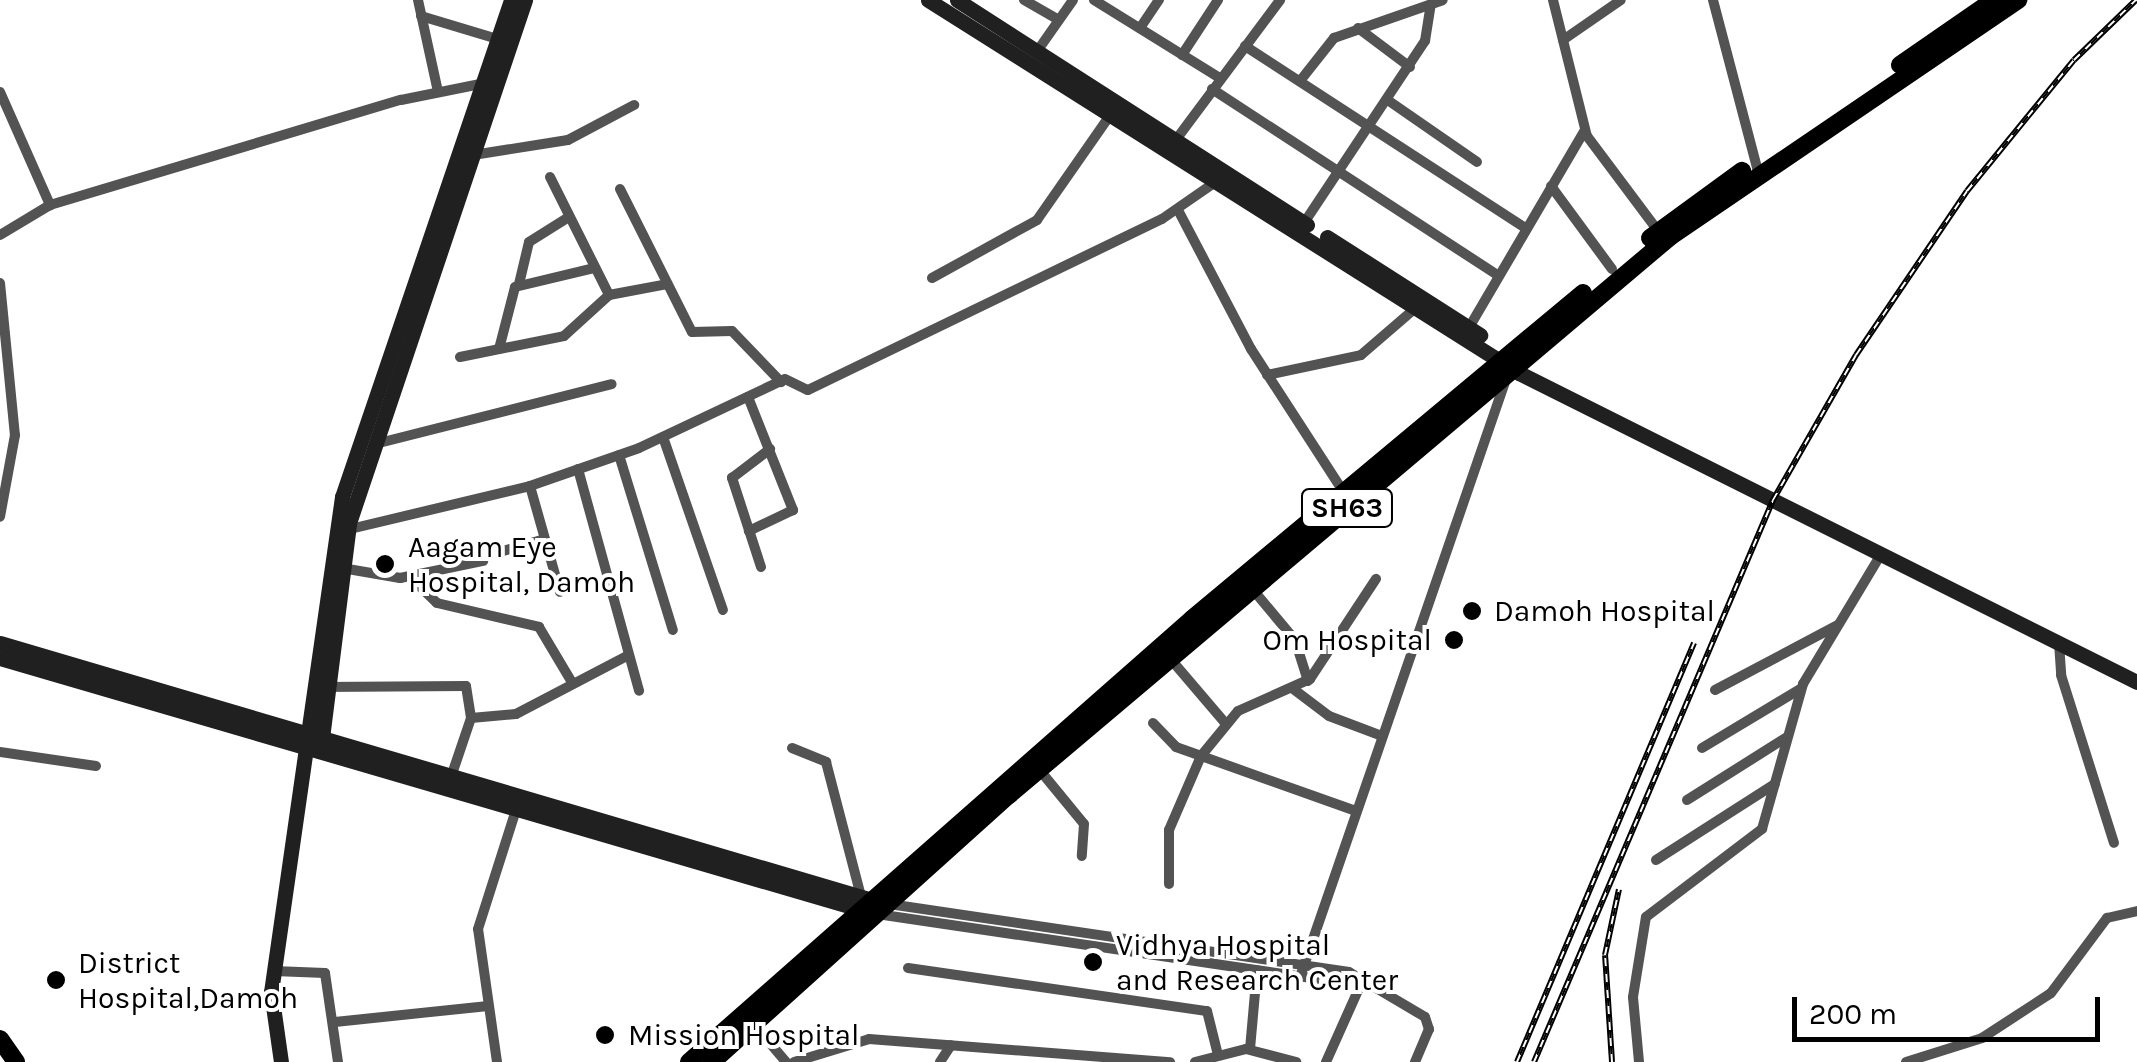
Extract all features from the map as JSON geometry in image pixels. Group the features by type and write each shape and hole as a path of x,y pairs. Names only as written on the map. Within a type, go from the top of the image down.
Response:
{"main road":[{"path":"403,340 473,155 497,40 511,0"},
{"path":"282,1062 274,970 313,742 341,530 489,84 525,0"},
{"path":"928,0 1218,182 1423,302"},
{"path":"958,0 1304,223 1512,366 2137,682"},
{"name":"SH63","path":"690,1062 748,1018 871,904 1339,502 1757,168 1994,0"},
{"name":"SH63","path":"1512,366 1612,269 1658,231 2018,0"},
{"path":"320,688 342,568 341,530"},
{"path":"0,643 393,766 871,904"},
{"path":"0,658 313,742"},
{"path":"393,766 451,777 518,803"},
{"name":"SH63","path":"712,1062 748,1018"},
{"path":"0,1039 16,1062"}],"street":[{"path":"418,0 438,92"},
{"path":"1024,0 1059,20"},
{"path":"1038,50 1074,0"},
{"path":"1094,0 1220,78"},
{"path":"1140,28 1159,0"},
{"path":"1182,55 1218,0"},
{"path":"1174,141 1280,0"},
{"path":"1553,0 1585,130 1658,231"},
{"path":"1563,40 1621,0"},
{"path":"1713,0 1757,168"},
{"path":"1300,82 1328,43 1358,28 1437,2"},
{"path":"1304,223 1372,129 1410,68 1428,36 1437,2"},
{"path":"421,16 497,40"},
{"path":"1358,28 1410,68"},
{"path":"1245,46 1525,228"},
{"path":"0,235 50,205 438,92 489,84"},
{"path":"1212,89 1497,276"},
{"path":"0,92 50,205"},
{"path":"1389,101 1477,162"},
{"path":"473,155 568,140 634,105"},
{"path":"932,278 1037,220 1111,114"},
{"path":"1466,332 1585,130"},
{"path":"550,176 610,295"},
{"path":"620,189 696,336 732,331 780,382 808,390 1178,210 1218,182"},
{"path":"1551,186 1612,269"},
{"path":"1178,210 1339,502"},
{"path":"499,350 530,242 570,217"},
{"path":"519,284 594,268"},
{"path":"0,283 15,435 0,517"},
{"path":"460,357 568,334 610,295 667,284"},
{"path":"1267,375 1361,355 1423,302"},
{"path":"1302,971 1512,366"},
{"path":"341,530 530,486 619,455 780,382"},
{"path":"369,441 612,384"},
{"path":"748,397 793,510 749,532"},
{"path":"663,436 723,610"},
{"path":"761,567 732,478 770,449"},
{"path":"619,455 674,630"},
{"path":"578,469 639,691"},
{"path":"530,486 560,592"},
{"path":"342,568 410,577 545,539"},
{"path":"1639,1062 1632,996 1646,917 1758,835 1801,688 1880,554"},
{"path":"410,577 437,603 539,627 572,684"},
{"path":"1170,884 1171,822 1201,756 1246,706 1308,681 1376,580"},
{"path":"1247,583 1295,640 1308,681"},
{"path":"1715,690 1838,625"},
{"path":"2059,643 2062,675 2114,843"},
{"path":"1165,652 1226,724"},
{"path":"470,718 509,717 629,655"},
{"path":"320,688 461,684 470,718 451,777"},
{"path":"1292,688 1329,716 1382,736"},
{"path":"1702,748 1801,688"},
{"path":"1153,723 1170,742 1201,756 1356,811"},
{"path":"1687,800 1787,738"},
{"path":"792,748 826,762 871,904 1302,971 1384,989"},
{"path":"0,752 96,766"},
{"path":"1036,765 1084,824 1082,856"},
{"path":"1656,860 1775,784"},
{"path":"498,1062 478,929 518,803"},
{"path":"1906,1062 1997,1028 2051,992 2107,918 2137,911"},
{"path":"1172,952 1257,970 1349,972 1384,989 1430,1024 1415,1062"},
{"path":"908,968 1207,1011 1223,1056"},
{"path":"274,970 322,969 335,1022 338,1062"},
{"path":"1250,1049 1257,970"},
{"path":"1326,1062 1360,986"},
{"path":"335,1022 488,1006"},
{"path":"748,1018 786,1062"},
{"path":"794,1062 851,1040 1170,1062"},
{"path":"940,1062 951,1044"},
{"path":"1195,1062 1250,1049 1296,1062"}],"railway":[{"path":"1534,1062 1773,500 1856,355 1967,191 2074,60 2136,0"},
{"path":"1517,1062 1694,643"},
{"path":"1612,1062 1605,955 1619,889"}],"place":[{"name":"Aagam Eye Hospital, Damoh","path":"385,564"},
{"name":"Damoh Hospital","path":"1472,611"},
{"name":"Om Hospital","path":"1454,640"},
{"name":"Vidhya Hospital and Research Center","path":"1093,962"},
{"name":"District Hospital,Damoh","path":"56,980"},
{"name":"Mission Hospital","path":"605,1035"}]}
